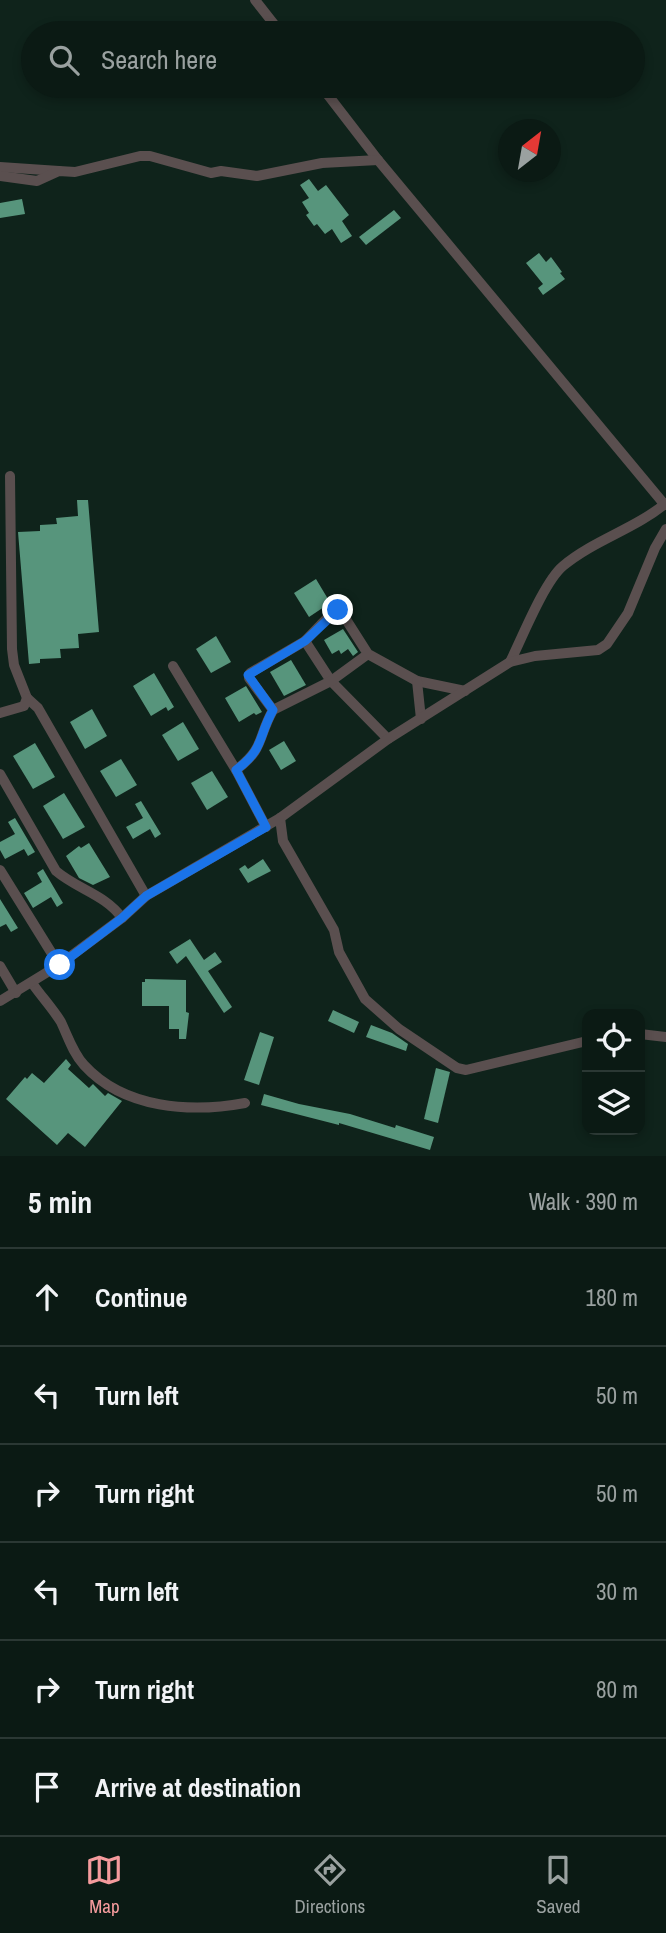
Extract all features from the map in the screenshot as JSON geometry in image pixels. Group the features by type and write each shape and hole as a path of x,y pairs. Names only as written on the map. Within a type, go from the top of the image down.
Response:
{"street":[{"path":"255,0 272,21"},
{"path":"330,98 378,160 666,504 562,567 544,594 510,662"},
{"path":"1,173 37,181 59,171 75,172 139,156 150,156 211,173 221,171 257,176 322,163 378,160"},
{"path":"10,476 4,525 12,649 26,702 38,708 146,896"},
{"path":"0,1001 60,965 122,918 146,896 280,818 388,739 510,662 535,656 598,650 607,644 628,613 655,548 666,529"},
{"path":"273,710 249,678 250,673 305,641 335,610 340,610 368,654 417,681 465,691"},
{"path":"305,641 331,681 388,739"},
{"path":"236,770 257,751 266,722 273,710 331,681 368,654"},
{"path":"173,666 236,770 266,827"},
{"path":"417,681 421,719"},
{"path":"0,713 26,702"},
{"path":"0,774 56,871 68,881 107,902 122,918"},
{"path":"280,818 283,841 334,930 339,952 354,981 365,999 399,1029 449,1063 466,1070 582,1042"},
{"path":"0,870 60,965"},
{"path":"0,966 16,993"},
{"path":"32,983 60,1021 82,1063 108,1085 134,1099 150,1102 216,1108 245,1103"},
{"path":"645,1035 666,1037"}],"building":[{"path":"309,179 318,191 326,185 349,215 342,221 352,236 341,243 332,229 325,234 317,224 314,226 306,215 309,213 302,202 309,198 300,185"},
{"path":"22,199 25,214 0,218 0,203"},
{"path":"394,210 401,218 366,245 359,237"},
{"path":"539,253 546,262 551,257 565,279 543,295 538,288 543,284 526,263"},
{"path":"77,500 88,500 99,632 78,634 79,648 60,649 61,658 40,659 40,663 29,664 18,532 40,531 40,525 57,524 56,518 78,516"},
{"path":"316,579 331,604 309,617 294,593"},
{"path":"343,629 358,652 353,656 348,649 341,654 339,650 332,654 324,640"},
{"path":"216,636 231,662 211,673 196,649"},
{"path":"291,660 306,685 284,696 270,672"},
{"path":"154,673 174,707 168,711 166,707 151,716 133,686"},
{"path":"246,686 262,712 256,715 254,713 239,722 225,698"},
{"path":"92,709 107,736 85,749 70,722"},
{"path":"183,722 199,749 178,761 162,735"},
{"path":"284,741 296,761 281,770 269,750"},
{"path":"35,743 55,777 33,789 13,756"},
{"path":"121,759 137,785 116,797 100,771"},
{"path":"212,771 228,797 207,810 191,783"},
{"path":"64,793 85,827 63,839 43,806"},
{"path":"141,801 161,834 155,838 150,829 133,839 126,827 143,818 135,804"},
{"path":"15,818 35,852 28,856 24,849 5,859 0,850 0,842 15,834 8,822"},
{"path":"89,843 110,877 93,885 79,878 66,856 79,846 81,848"},
{"path":"263,859 271,871 248,883 239,869 245,865 248,869"},
{"path":"43,869 63,903 57,907 51,897 33,908 24,893 42,882 37,873"},
{"path":"0,899 18,928 11,932 6,924 0,927"},
{"path":"190,939 204,960 215,952 222,962 208,971 232,1007 224,1013 186,956 177,964 169,952"},
{"path":"145,979 186,980 186,1012 189,1013 186,1039 179,1039 179,1029 169,1029 169,1006 142,1006 142,982 145,982"},
{"path":"333,1010 359,1022 354,1033 328,1021"},
{"path":"371,1025 392,1033 408,1044 406,1051 366,1037"},
{"path":"260,1032 274,1037 259,1085 244,1080"},
{"path":"66,1059 71,1065 68,1069 89,1088 93,1084 105,1096 108,1093 122,1101 85,1147 68,1133 57,1145 6,1099 25,1077 27,1079 32,1073 44,1083"},
{"path":"436,1068 450,1072 438,1123 424,1119"},
{"path":"264,1094 350,1114 395,1128 396,1125 434,1137 430,1150 339,1123 261,1105"}],"route":[{"path":"60,965 122,918 146,896 266,827 236,770 257,751 266,722 273,710 248,675 305,641 338,610"}]}
